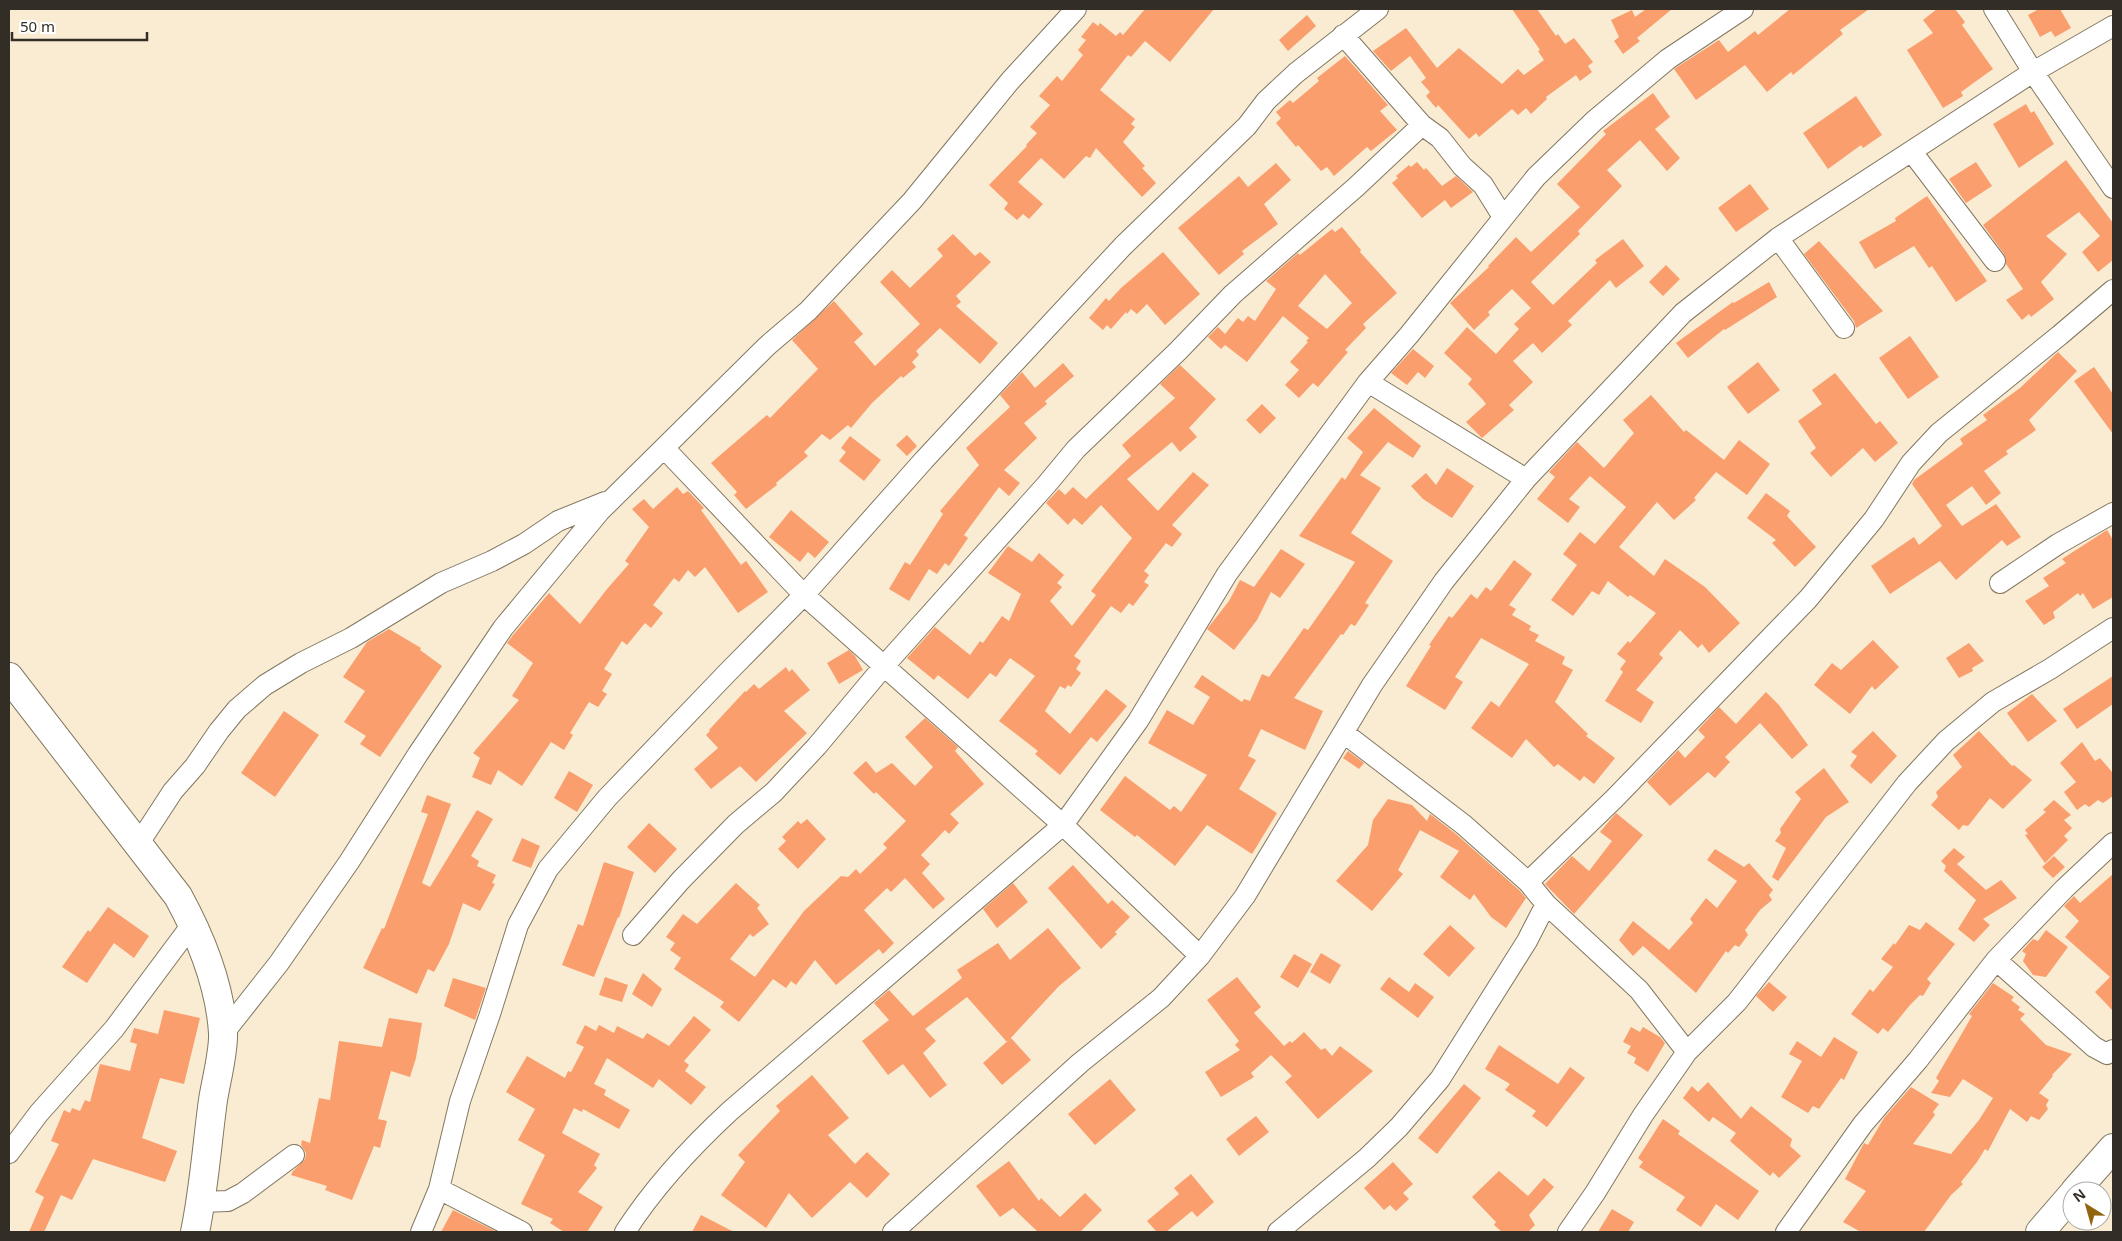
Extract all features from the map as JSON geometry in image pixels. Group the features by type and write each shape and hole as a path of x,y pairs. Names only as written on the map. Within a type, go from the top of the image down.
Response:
{"main road":[{"path":"9,677 139,843 178,896 193,923 214,976 223,1034 201,1202 195,1232"},
{"path":"2084,1181 2113,1148"},
{"path":"2040,1232 2062,1206"}],"street":[{"path":"223,1034 295,940 503,628 611,500 665,449 767,346 808,311 905,208 1010,81 1076,9"},
{"path":"421,1232 439,1189 460,1101 518,925 548,869 608,798 804,595 924,460 1123,246 1247,126 1266,101 1296,73 1378,9"},
{"path":"625,1232 634,1218 687,1154 730,1111 1063,825 1138,721 1226,574 1368,382 1409,335 1536,177 1594,121 1668,59 1743,9"},
{"path":"1994,9 2033,72 2113,188"},
{"path":"893,1232 1080,1063 1161,998 1200,956 1245,896 1372,685 1444,581 1526,479 1683,313 1778,238 2033,72 2113,26"},
{"path":"1343,35 1422,125 1440,138 1462,166 1483,185 1503,217"},
{"path":"633,935 681,880 736,824 774,792 817,746 884,666 1048,484 1076,449 1233,294 1356,187 1422,125"},
{"path":"1912,152 1995,261"},
{"path":"1778,238 1844,328"},
{"path":"1528,882 1607,806 1801,606 1874,518 1911,463 1939,433 2113,290"},
{"path":"1368,382 1526,479"},
{"path":"665,449 804,595 1063,825 1200,956"},
{"path":"139,843 173,792 195,766 219,731 237,709 265,685 301,663 351,638 441,583 524,544 558,521 611,500"},
{"path":"2000,583 2058,544 2113,513"},
{"path":"1568,1232 1595,1193 1643,1115 1687,1052 1737,1002 1907,783 1946,740 1993,702 2050,669 2113,628"},
{"path":"1344,732 1464,825 1528,882 1546,904 1639,990 1687,1052"},
{"path":"1786,1232 1863,1124 1918,1060 1996,960 2064,889 2113,843"},
{"path":"1278,1232 1373,1152 1399,1127 1440,1079 1527,941 1546,904"},
{"path":"9,1153 39,1113 114,1029 193,923"},
{"path":"1996,960 2094,1048 2107,1054 2113,1050"},
{"path":"201,1202 228,1201 243,1193 294,1155"},
{"path":"439,1189 522,1232"}],"building":[{"path":"1145,9 1214,9 1170,62 1145,41 1131,57 1128,55 1100,90 1135,119 1131,124 1135,127 1123,142 1145,166 1142,168 1156,183 1142,197 1096,148 1090,158 1086,156 1064,179 1041,158 1018,182 1043,204 1029,219 1023,214 1017,220 1004,209 1008,203 989,185 1037,133 1030,127 1050,105 1039,96 1057,76 1062,81 1083,55 1078,50 1086,40 1081,37 1093,22 1098,26 1100,23 1116,36 1120,32 1123,35"},
{"path":"1512,9 1537,9 1556,36 1558,34 1565,44 1574,38 1593,62 1588,66 1592,72 1580,81 1576,75 1546,97 1547,99 1531,114 1526,108 1518,115 1512,109 1479,137 1476,133 1469,139 1438,105 1436,108 1426,96 1430,92 1421,82 1426,78 1410,56 1391,71 1373,51 1406,28 1437,68 1459,48 1502,84 1518,69 1524,75 1544,60 1538,51 1540,50"},
{"path":"1646,9 1672,9 1637,38 1640,41 1623,54 1614,41 1619,37 1611,20 1632,10 1635,17"},
{"path":"1790,9 1869,9 1840,30 1843,34 1793,75 1791,72 1767,92 1745,65 1696,100 1674,69 1719,40 1728,52 1755,31 1758,35"},
{"path":"1937,9 1955,9 1965,22 1962,25 1993,69 1961,92 1963,96 1943,108 1907,50 1933,33 1923,20"},
{"path":"2039,9 2060,9 2071,28 2055,37 2051,31 2040,37 2028,15"},
{"path":"1307,15 1316,26 1288,51 1279,40"},
{"path":"1345,56 1388,105 1380,111 1397,130 1371,151 1367,147 1334,176 1327,167 1321,171 1298,145 1296,147 1276,123 1281,118 1276,112 1290,100 1293,103 1319,81 1317,78"},
{"path":"1653,93 1670,117 1655,129 1680,158 1667,171 1640,140 1607,170 1622,186 1578,231 1580,234 1531,282 1553,305 1597,263 1595,260 1623,239 1644,266 1616,288 1610,280 1568,321 1572,325 1542,353 1533,343 1513,361 1533,382 1509,405 1514,410 1482,438 1466,422 1486,404 1468,384 1472,379 1444,353 1467,327 1496,354 1519,329 1514,324 1531,308 1512,289 1488,312 1490,315 1474,330 1450,303 1489,267 1516,237 1531,252 1580,207 1557,184 1606,134 1603,131"},
{"path":"1856,96 1882,135 1863,148 1861,145 1828,169 1803,133"},
{"path":"2026,104 2031,113 2034,111 2054,144 2019,168 1993,124"},
{"path":"2066,160 2113,223 2113,260 2098,272 2082,252 2100,236 2079,212 2046,236 2067,254 2041,282 2054,299 2031,317 2029,314 2022,320 2006,300 2023,289 2006,264 2004,254 1983,225"},
{"path":"1417,162 1424,170 1426,168 1442,186 1456,176 1473,192 1451,208 1445,200 1422,218 1392,183 1398,178 1396,176 1409,165 1411,167"},
{"path":"1976,162 1992,186 1966,203 1949,179"},
{"path":"1276,163 1291,180 1264,204 1278,224 1242,251 1244,254 1219,275 1178,228 1239,176 1248,187"},
{"path":"1750,184 1769,209 1736,232 1718,208"},
{"path":"1927,196 1987,281 1956,302 1932,266 1929,268 1914,246 1875,269 1859,242 1896,221 1895,218"},
{"path":"1342,227 1361,250 1360,252 1397,293 1363,324 1366,328 1345,350 1348,352 1318,387 1313,383 1299,398 1285,385 1299,370 1290,362 1308,342 1306,341 1309,338 1283,316 1247,362 1225,345 1221,349 1208,337 1218,327 1225,334 1238,318 1243,322 1248,316 1255,321 1276,289 1266,281 1298,253 1300,255 1332,229 1335,232","holes":["1325,274 1352,303 1327,329 1298,306"]},
{"path":"953,234 975,256 980,252 991,262 956,296 961,302 956,306 998,343 980,364 940,328 916,351 919,355 912,362 916,367 903,378 901,376 872,403 851,428 848,425 830,440 822,434 804,452 808,456 776,483 777,485 746,509 734,495 737,492 711,463 767,415 770,418 818,369 792,340 834,301 863,334 854,342 875,366 920,324 880,282 892,270 910,288 943,256 937,249"},
{"path":"1819,241 1883,311 1856,328 1854,321 1804,254"},
{"path":"1163,252 1200,294 1165,325 1147,304 1137,314 1131,309 1127,314 1126,312 1111,329 1107,325 1103,330 1089,318 1106,298 1109,301 1121,288"},
{"path":"1666,265 1680,279 1663,296 1649,282"},
{"path":"1769,282 1777,297 1724,329 1688,358 1676,343 1733,302"},
{"path":"1910,336 1939,377 1908,399 1879,358"},
{"path":"1413,349 1434,366 1425,378 1418,372 1407,385 1391,373"},
{"path":"2058,352 2077,371 2029,420 2036,430 2006,451 2008,454 1984,471 2001,493 1986,505 1972,486 1946,505 1962,526 1996,504 2021,537 2007,546 2002,540 1956,580 1940,561 1890,594 1871,566 1914,537 1919,545 1942,526 1912,484 1914,480 1963,444 1960,439 1987,420 1983,415 2020,388"},
{"path":"1758,362 1780,390 1748,414 1727,387"},
{"path":"1063,363 1074,376 1045,401 1047,404 1024,423 1037,438 1004,470 1020,483 1009,496 999,487 964,535 968,538 949,566 945,563 937,574 929,569 909,601 889,589 905,562 910,565 943,514 940,511 979,465 966,448 1010,407 1000,395 1022,372 1035,388"},
{"path":"1180,365 1216,399 1189,428 1197,437 1180,452 1172,442 1127,479 1158,511 1193,472 1209,485 1172,525 1182,534 1172,547 1166,543 1144,571 1149,575 1144,582 1149,585 1133,606 1129,603 1121,613 1111,606 1074,656 1081,661 1076,669 1081,673 1071,687 1068,685 1065,689 1060,686 1045,711 1070,734 1106,689 1127,706 1097,742 1091,737 1060,775 1035,754 1038,751 999,721 1035,676 1010,658 996,677 990,673 968,699 938,675 934,680 907,658 935,627 970,655 980,641 983,643 1002,616 1009,621 1021,594 988,573 1008,546 1032,562 1039,553 1064,575 1057,583 1062,587 1050,601 1072,626 1096,595 1091,591 1132,538 1101,505 1082,525 1074,518 1068,525 1046,503 1059,489 1065,495 1073,487 1086,499 1131,456 1122,445 1175,398 1160,384"},
{"path":"2094,367 2113,394 2113,434 2074,381"},
{"path":"1835,373 1876,424 1880,421 1898,443 1875,462 1863,448 1831,477 1810,453 1816,448 1798,421 1822,404 1812,390"},
{"path":"1651,395 1684,432 1686,430 1724,460 1739,440 1770,464 1747,495 1716,472 1694,498 1696,500 1674,520 1657,502 1619,547 1654,576 1665,559 1705,587 1740,623 1709,653 1702,644 1698,648 1680,630 1659,654 1663,658 1636,690 1654,702 1641,723 1605,701 1623,672 1620,669 1626,661 1617,654 1628,641 1630,643 1656,613 1630,595 1628,597 1608,581 1599,595 1592,591 1573,616 1551,600 1577,565 1563,554 1580,532 1595,544 1626,507 1590,476 1569,499 1580,507 1568,523 1537,499 1555,477 1549,472 1577,442 1604,468 1634,433 1623,420"},
{"path":"1262,404 1276,418 1260,434 1246,420"},
{"path":"1374,408 1421,446 1413,458 1388,442 1360,475 1381,488 1351,533 1393,561 1365,603 1369,605 1355,626 1351,624 1343,635 1341,634 1294,698 1323,711 1305,750 1261,729 1248,756 1256,760 1239,789 1277,813 1252,854 1207,825 1175,866 1137,835 1135,837 1100,810 1125,776 1170,810 1174,806 1181,812 1207,775 1148,743 1167,710 1193,725 1210,697 1194,687 1202,675 1242,702 1244,699 1250,701 1262,674 1269,677 1304,628 1308,630 1339,586 1355,562 1299,536 1342,477 1345,480 1363,452 1347,438"},
{"path":"907,435 917,446 907,456 896,445"},
{"path":"850,436 881,460 864,481 839,461 846,452 841,448"},
{"path":"1447,468 1474,486 1452,518 1423,499 1411,486 1426,473 1436,485"},
{"path":"677,487 683,494 688,491 704,508 701,510 741,565 746,561 768,592 738,613 705,567 695,577 688,570 679,582 674,578 653,605 663,613 651,628 645,623 627,645 622,641 604,669 612,674 602,691 607,694 598,707 589,702 570,733 573,735 564,750 551,742 522,786 498,770 491,785 472,777 480,758 473,753 519,700 512,696 533,663 507,643 549,593 580,624 629,564 625,561 649,527 632,509 644,499 653,509"},
{"path":"1766,493 1790,511 1787,516 1816,547 1795,567 1772,543 1776,540 1747,518"},
{"path":"791,510 829,542 815,558 808,552 800,562 769,537"},
{"path":"2107,530 2113,540 2113,597 2093,609 2083,593 2080,596 2078,593 2053,612 2055,618 2044,625 2025,601 2049,586 2043,578 2066,563 2062,559"},
{"path":"1281,549 1305,564 1280,598 1271,592 1257,620 1234,650 1207,629 1229,601 1240,580 1254,587"},
{"path":"1514,560 1532,574 1509,605 1516,609 1512,615 1531,626 1529,630 1539,635 1535,641 1565,657 1562,664 1573,670 1555,702 1588,734 1586,736 1615,758 1594,784 1584,776 1580,781 1558,764 1554,767 1526,739 1512,758 1471,728 1491,701 1499,707 1529,664 1481,638 1455,677 1463,682 1445,710 1406,686 1431,646 1429,645 1449,616 1452,618 1471,594 1477,599 1486,587 1491,591"},
{"path":"389,629 421,648 420,650 442,666 380,757 360,744 366,736 344,722 365,691 343,677 367,642"},
{"path":"1873,640 1899,667 1875,690 1872,686 1850,714 1814,685 1832,663 1841,670"},
{"path":"1969,643 1984,661 1972,668 1973,671 1959,678 1946,658"},
{"path":"849,650 863,670 839,684 827,663"},
{"path":"786,667 789,672 792,669 810,690 784,711 807,733 756,782 740,766 711,789 694,769 718,748 706,735 709,730 745,691 754,684 759,689"},
{"path":"2113,676 2113,704 2077,729 2063,709"},
{"path":"1766,692 1779,705 1808,745 1792,759 1760,723 1725,757 1730,762 1715,778 1708,772 1670,806 1647,782 1678,750 1685,758 1705,737 1698,730 1719,707 1736,724"},
{"path":"2032,694 2057,721 2028,742 2007,713"},
{"path":"284,711 319,735 275,797 241,773"},
{"path":"925,718 958,747 955,751 984,784 950,814 959,823 949,834 945,830 921,855 930,864 922,873 945,899 933,909 905,878 891,892 887,888 864,910 894,943 883,954 879,949 836,985 815,960 796,985 791,981 786,988 773,979 739,1022 720,1007 724,1002 674,969 681,958 670,950 675,943 666,937 683,914 697,924 736,883 760,905 757,908 769,924 753,937 750,934 730,959 755,977 804,911 841,876 848,877 856,869 860,874 887,848 883,844 906,821 853,773 866,761 876,773 892,763 915,786 933,767 905,737"},
{"path":"1873,731 1897,756 1871,784 1850,766 1857,756 1851,752"},
{"path":"1979,731 2012,766 2014,765 2032,780 2003,809 1990,798 1968,826 1963,825 1959,830 1931,805 1938,797 1936,792 1962,767 1953,755"},
{"path":"2082,742 2095,761 2100,758 2113,773 2113,796 2103,803 2098,800 2089,807 2085,804 2077,810 2064,792 2076,782 2060,763"},
{"path":"1348,751 1364,763 1359,769 1343,758"},
{"path":"1824,768 1849,802 1826,817 1778,881 1772,877 1786,848 1775,841 1781,833 1780,829 1801,799 1795,792"},
{"path":"569,771 593,785 577,812 554,798"},
{"path":"427,795 451,804 422,883 430,887 477,810 493,819 471,856 479,861 477,866 496,875 492,883 495,884 480,911 463,903 449,944 434,972 428,969 417,994 363,968 382,928 384,929 428,814 421,812"},
{"path":"1388,799 1412,805 1427,821 1430,814 1456,834 1519,890 1526,898 1506,928 1491,917 1474,894 1470,900 1440,877 1459,851 1420,830 1398,870 1403,874 1372,911 1336,881 1368,845 1373,820"},
{"path":"2054,800 2071,815 2064,820 2072,828 2064,836 2068,840 2045,863 2025,835 2028,834 2025,830 2046,812 2043,810"},
{"path":"1616,813 1643,835 1574,914 1545,884 1572,856 1589,871 1612,841 1600,832"},
{"path":"807,819 826,839 798,869 778,849 786,841 782,837 798,821 801,824"},
{"path":"649,823 677,849 655,873 627,847"},
{"path":"522,838 540,846 531,868 512,861"},
{"path":"1954,848 1965,857 1957,864 1986,890 2001,880 2017,898 1983,919 1990,925 1974,942 1958,929 1976,900 1944,871 1946,866 1941,861"},
{"path":"1715,849 1744,867 1749,863 1773,890 1769,895 1772,900 1760,910 1745,930 1748,935 1739,947 1735,945 1728,953 1726,951 1696,993 1643,946 1633,956 1619,940 1633,921 1669,950 1693,923 1690,919 1706,898 1717,908 1737,881 1707,860"},
{"path":"2054,856 2065,867 2053,878 2042,867"},
{"path":"604,862 634,872 619,918 594,977 562,965 578,924 583,926"},
{"path":"1073,865 1108,904 1112,900 1130,917 1115,932 1117,934 1101,949 1048,888"},
{"path":"2113,874 2113,1011 2095,992 2110,977 2065,937 2079,921 2064,906 2074,896 2080,903"},
{"path":"1013,883 1028,902 997,928 983,909"},
{"path":"108,907 149,936 134,958 114,943 87,983 62,967 88,930 90,932"},
{"path":"1926,922 1955,944 1927,979 1931,983 1923,996 1920,995 1910,1005 1888,1032 1883,1028 1878,1034 1851,1014 1870,989 1873,992 1893,967 1881,959 1894,943 1895,945 1909,925 1920,930"},
{"path":"1450,925 1475,948 1449,977 1423,954"},
{"path":"1048,928 1081,968 1059,986 1007,1042 967,997 925,1029 936,1041 923,1053 947,1085 930,1098 903,1064 888,1075 862,1041 889,1020 874,1003 889,990 913,1016 962,978 957,970 998,943 1010,960"},
{"path":"2046,930 2068,947 2046,977 2033,975 2023,961 2026,954 2022,951 2033,939 2038,941"},
{"path":"1321,953 1341,965 1330,984 1310,972"},
{"path":"1294,954 1312,964 1298,988 1280,977"},
{"path":"643,973 662,989 652,1007 632,994"},
{"path":"605,977 628,985 622,1002 599,995"},
{"path":"1237,977 1261,1007 1254,1013 1284,1046 1290,1041 1292,1043 1304,1032 1321,1050 1325,1048 1332,1056 1340,1046 1373,1071 1318,1119 1285,1082 1292,1076 1271,1055 1251,1073 1254,1077 1221,1097 1205,1072 1240,1050 1235,1045 1239,1041 1207,1000"},
{"path":"1389,977 1409,992 1415,983 1434,997 1418,1018 1380,989"},
{"path":"453,978 486,988 475,1020 444,1006"},
{"path":"1769,982 1787,997 1773,1012 1756,996"},
{"path":"1993,983 2014,997 2011,1000 2020,1007 2018,1010 2025,1014 2020,1019 2046,1045 2072,1054 2052,1075 2039,1093 2049,1100 2046,1105 2048,1109 2039,1120 2031,1116 2027,1122 2010,1109 1988,1151 1985,1149 1961,1182 1963,1184 1951,1195 1924,1232 1861,1232 1843,1222 1866,1191 1845,1179 1864,1143 1868,1145 1884,1118 1911,1087 1939,1104 1933,1112 1935,1115 1913,1144 1951,1154 1979,1120 1993,1098 1963,1079 1950,1097 1931,1093 1939,1081 1936,1078 1972,1016 1969,1014"},
{"path":"164,1010 200,1018 184,1084 160,1078 142,1138 177,1151 165,1182 93,1159 72,1200 61,1195 44,1232 29,1232 44,1197 35,1192 59,1144 51,1141 64,1110 70,1113 72,1108 80,1111 85,1100 90,1102 100,1064 130,1071 137,1044 130,1042 134,1028 158,1034"},
{"path":"694,1016 711,1030 684,1061 689,1065 685,1071 706,1087 691,1105 659,1079 653,1088 607,1058 594,1084 606,1090 604,1095 630,1110 619,1129 583,1109 582,1112 574,1108 562,1133 600,1154 594,1165 597,1168 578,1192 603,1207 587,1232 564,1232 550,1223 553,1219 521,1204 545,1155 518,1140 535,1109 506,1092 527,1056 565,1078 568,1071 571,1072 584,1047 576,1043 585,1025 596,1031 599,1025 614,1033 617,1026 643,1039 647,1033 669,1046"},
{"path":"389,1018 422,1023 416,1058 410,1077 391,1071 378,1119 387,1121 380,1148 374,1146 352,1200 325,1190 327,1186 291,1175 305,1159 306,1153 301,1145 302,1140 310,1143 319,1098 330,1100 339,1041 382,1047"},
{"path":"1631,1027 1640,1032 1643,1027 1660,1037 1665,1043 1648,1072 1634,1063 1636,1058 1627,1053 1631,1046 1623,1042"},
{"path":"1834,1037 1858,1052 1844,1080 1841,1078 1819,1109 1813,1106 1808,1113 1781,1097 1802,1061 1789,1054 1797,1041 1821,1057"},
{"path":"1011,1038 1031,1060 1002,1085 983,1063"},
{"path":"1499,1045 1558,1084 1570,1067 1585,1078 1547,1127 1532,1116 1536,1111 1505,1090 1510,1084 1485,1069"},
{"path":"812,1075 849,1118 828,1135 855,1164 867,1152 890,1174 867,1198 850,1182 812,1218 789,1193 766,1228 721,1195 745,1162 738,1155 780,1111 776,1106"},
{"path":"1110,1079 1136,1110 1095,1145 1068,1114"},
{"path":"1708,1082 1741,1119 1751,1106 1792,1139 1790,1146 1801,1156 1779,1178 1773,1172 1770,1176 1730,1141 1736,1133 1713,1117 1709,1122 1683,1098 1692,1086 1698,1092"},
{"path":"1464,1084 1481,1098 1437,1154 1418,1138"},
{"path":"1256,1116 1269,1132 1239,1156 1226,1139"},
{"path":"1663,1119 1680,1131 1678,1134 1759,1191 1738,1220 1716,1204 1701,1227 1676,1210 1685,1197 1639,1167 1643,1162 1638,1158"},
{"path":"1009,1161 1039,1201 1041,1198 1060,1217 1085,1193 1102,1210 1080,1232 1038,1232 1013,1208 1000,1217 976,1186"},
{"path":"1393,1162 1413,1184 1403,1193 1409,1199 1396,1211 1390,1205 1384,1210 1364,1188"},
{"path":"1499,1171 1528,1196 1544,1178 1554,1187 1529,1215 1535,1225 1528,1232 1502,1232 1494,1225 1496,1222 1472,1197"},
{"path":"1191,1174 1214,1202 1197,1217 1192,1211 1166,1232 1157,1232 1147,1221 1179,1194 1174,1188"},
{"path":"1612,1209 1634,1222 1628,1232 1598,1232"},
{"path":"453,1210 497,1232 441,1232"},
{"path":"701,1215 734,1232 692,1232"}]}
